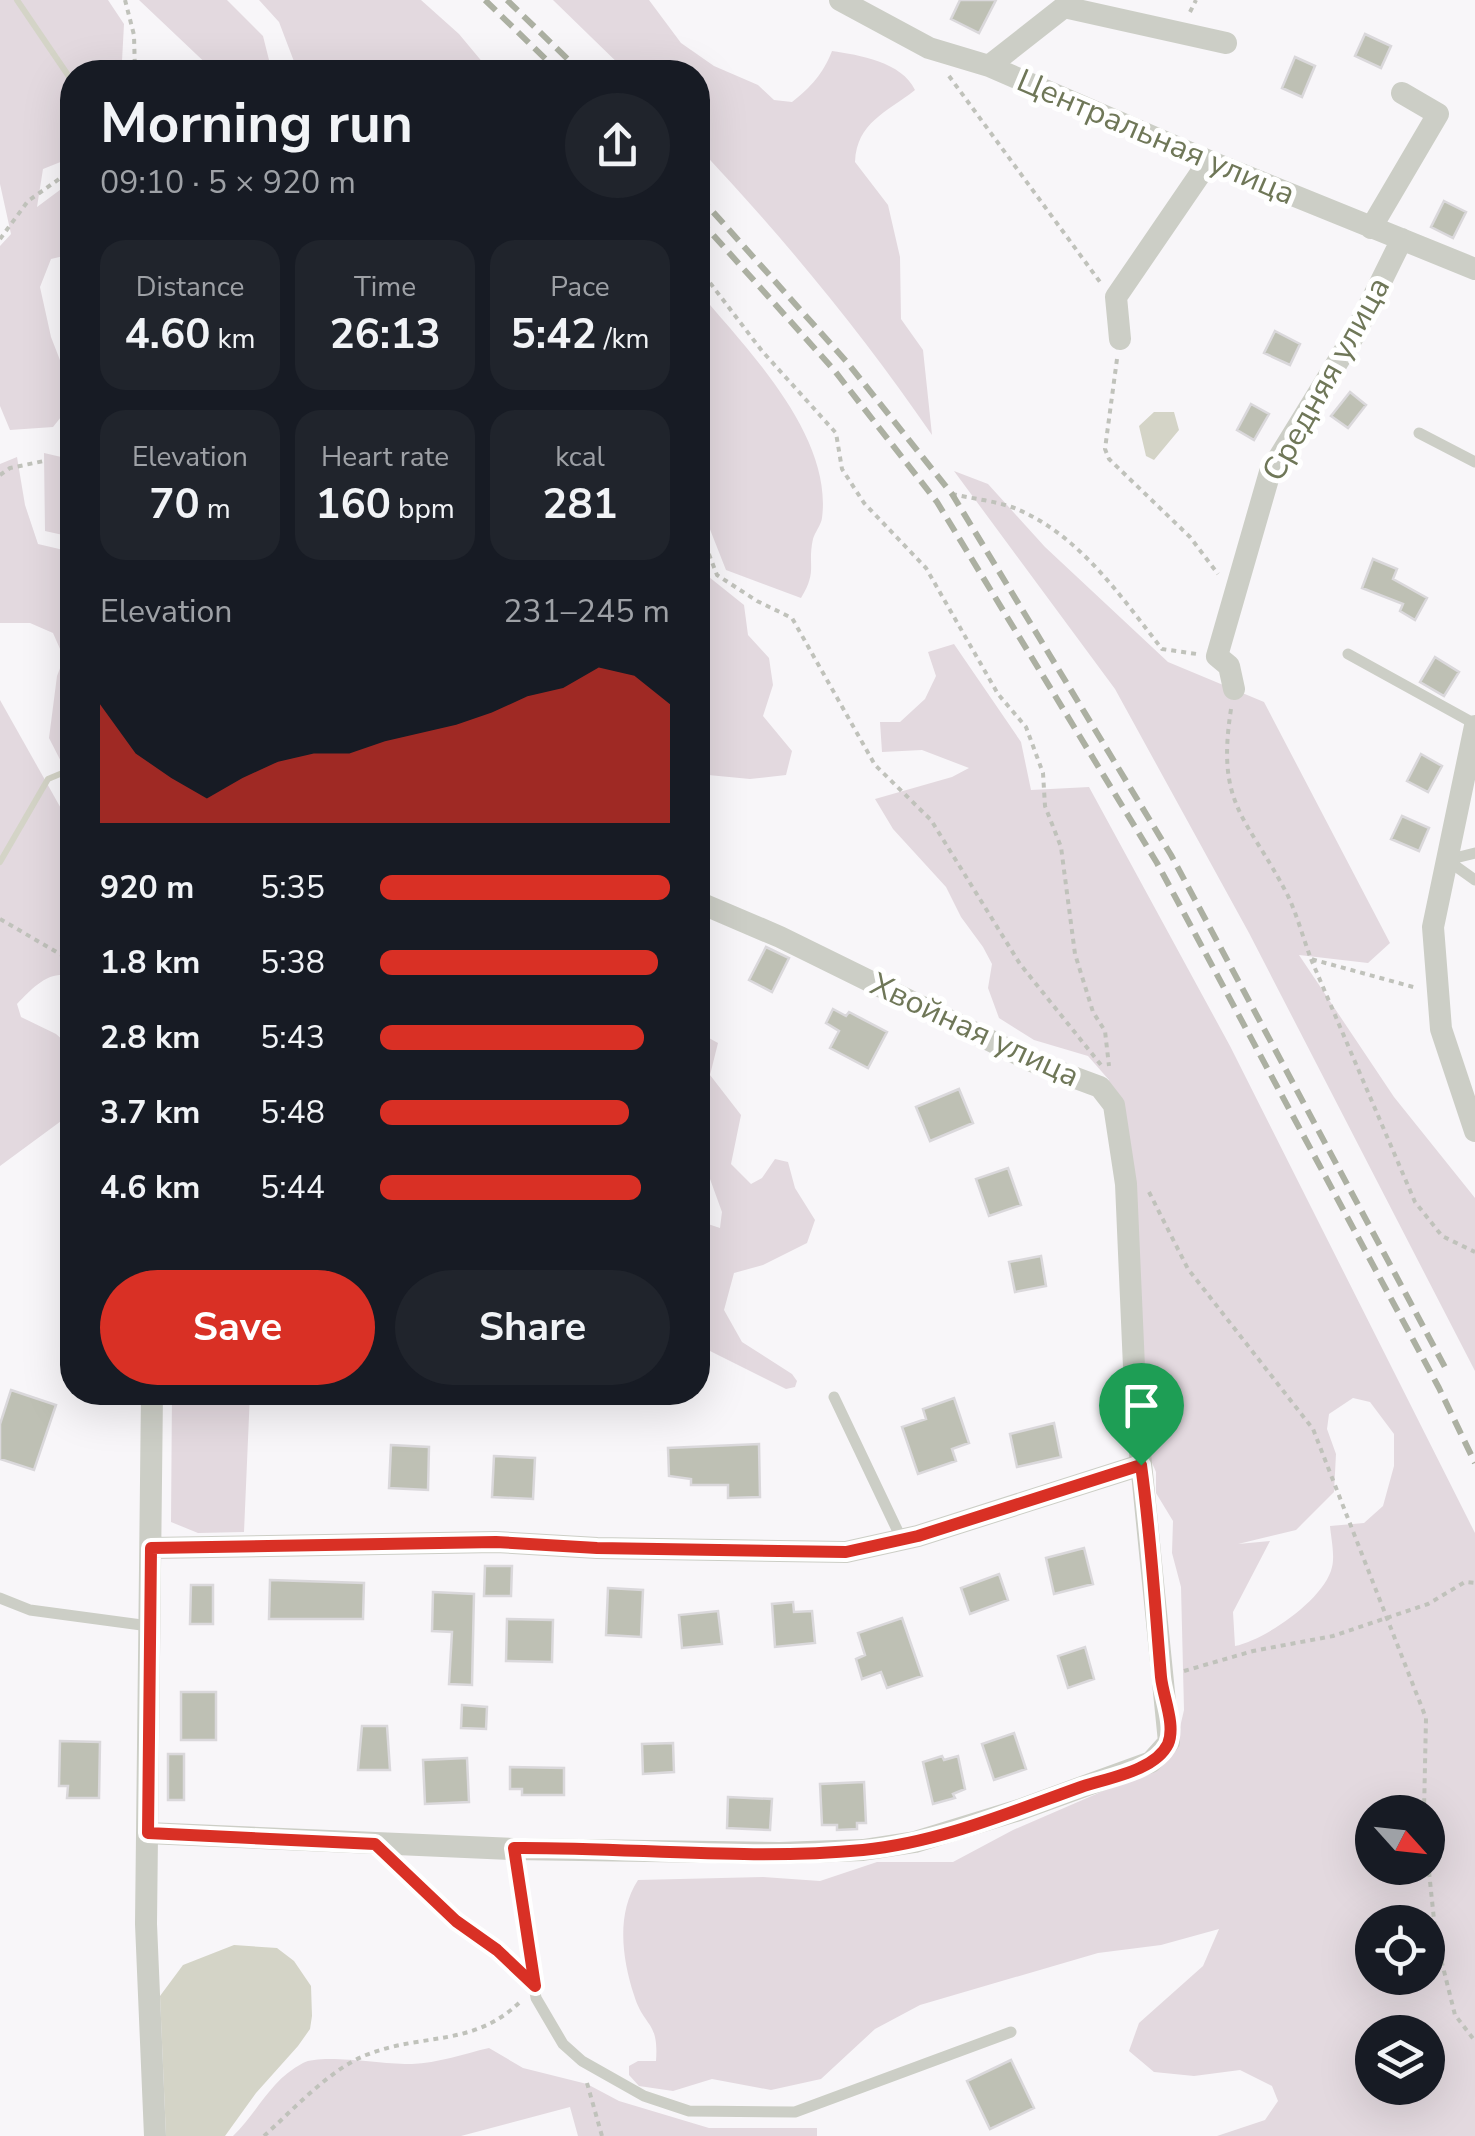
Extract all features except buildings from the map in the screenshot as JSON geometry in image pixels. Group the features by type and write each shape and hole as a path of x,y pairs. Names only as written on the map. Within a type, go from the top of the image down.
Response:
{"street":[{"name":"Центральная улица","path":"840,0 928,48 989,66 1209,162 1475,269"},
{"path":"989,66 1064,7 1226,42"},
{"path":"1371,228 1438,114 1402,93"},
{"path":"1120,339 1116,297 1209,162"},
{"name":"Средняя улица","path":"1216,656 1270,472 1356,332 1402,239"},
{"path":"1216,656 1229,666 1234,689"},
{"path":"1475,725 1433,927 1441,1028 1475,1131"},
{"name":"Хвойная улица","path":"514,1848 780,1853 863,1850 915,1842 1151,1762 1169,1742 1141,1465 1130,1321 1126,1184 1114,1105 1108,1094 710,907"},
{"path":"152,1405 146,1924 155,2136"},
{"path":"151,1548 496,1542 597,1548 846,1552 902,1540 1141,1465"},
{"path":"148,1833 514,1848"}],"lane":[{"path":"1419,433 1475,462"},
{"path":"1348,654 1475,725"},
{"path":"1447,860 1475,854"},
{"path":"1447,860 1475,880"},
{"path":"834,1397 902,1540"},
{"path":"0,1598 30,1610 150,1626"},
{"path":"514,1848 536,1998 563,2044 582,2060 644,2096 689,2111 795,2112 1011,2032"}],"path":[{"path":"124,0 134,35 135,60"},
{"path":"928,48 1086,267 1116,297"},
{"path":"0,239 28,200 60,178"},
{"path":"710,283 762,351 836,433 842,469 926,568 998,694 1026,727 1044,773 1045,806 1061,848 1076,954 1093,1012 1106,1031 1109,1074"},
{"path":"1120,339 1105,449 1109,459 1190,537 1234,595"},
{"path":"0,474 44,461"},
{"path":"952,494 1017,508 1043,523 1078,549 1103,575 1162,649 1216,656"},
{"path":"1234,689 1225,765 1234,806 1287,894 1415,1202 1442,1236 1475,1252"},
{"path":"0,920 60,954"},
{"path":"1311,959 1370,977 1438,991"},
{"path":"1162,1681 1194,1666 1334,1636 1428,1604 1465,1582 1475,1583"},
{"path":"264,2136 363,2056 480,2030 504,2018 535,1986 497,1950 456,1921 375,1844"},
{"path":"1430,1885 1436,1939 1455,2015 1475,2041"},
{"path":"563,2044 588,2084 602,2136"}],"shaded area":[{"path":"0,0 108,0 124,24 122,60 60,60 60,162 43,169 37,207 60,190 60,257 51,259 40,287 60,360 60,418 53,427 10,430 0,406 0,246 11,234 0,184"},
{"path":"139,0 227,0 263,36 269,60 202,60"},
{"path":"259,0 421,0 481,60 293,60 279,22"},
{"path":"553,0 649,0 681,43 705,60 615,60"},
{"path":"832,51 890,66 909,80 915,90 867,128 855,162 888,205 900,257 901,319 923,350 932,435 821,286 710,160 710,63 758,85 774,100 792,102 811,85"},
{"path":"710,305 782,395 814,456 822,487 822,518 811,548 811,574 801,598 726,570 710,529"},
{"path":"1154,412 1174,412 1179,430 1154,460 1146,456 1139,426"},
{"path":"44,453 60,457 60,534 45,531"},
{"path":"17,457 25,505 38,544 60,549 60,649 53,633 30,623 0,623 0,464"},
{"path":"954,471 988,484 1045,547 1168,662 1264,702 1390,943 1368,963 1299,955 1394,1097 1475,1198 1475,1371 1249,933 1115,689"},
{"path":"710,578 744,605 748,635 769,658 773,685 763,716 792,751 786,775 750,779 710,775"},
{"path":"954,644 1021,742 1031,790 1089,787 1230,1046 1475,1533 1475,2136 1217,2136 1265,2120 1278,2101 1272,2086 1240,2070 1194,2076 1154,2072 1129,2051 1139,2023 1203,1966 1219,1929 1161,1945 1098,1953 920,2005 875,2029 821,2079 771,2090 712,2079 673,2091 639,2086 629,2075 629,2066 638,2061 656,2061 653,2031 634,1995 624,1951 626,1907 638,1880 763,1877 820,1881 877,1862 953,1862 1013,1830 1124,1782 1174,1753 1184,1710 1181,1587 1172,1553 1173,1521 1156,1493 1156,1472 1147,1451 1109,1080 1088,1056 1034,1040 999,1018 988,988 992,964 983,947 946,887 893,829 875,799 952,777 969,768 922,750 882,752 880,722 900,722 925,699 936,676 928,652","holes":["1353,1398 1370,1402 1394,1434 1394,1466 1383,1506 1364,1523 1330,1526 1332,1567 1318,1592 1277,1627 1235,1646 1233,1612 1270,1541 1238,1544 1296,1530 1334,1492 1336,1454 1327,1429 1329,1414"]},
{"path":"60,668 60,760 49,738"},
{"path":"0,700 60,807 60,975 48,978 17,1004 21,1017 60,1038 60,1122 0,1166"},
{"path":"710,1039 718,1043 710,1075"},
{"path":"710,1075 741,1115 731,1164 751,1184 762,1178 775,1159 788,1162 795,1188 815,1220 807,1243 763,1265 734,1273 724,1310 742,1342 792,1374 797,1381 795,1387 786,1389 710,1351 710,1225 720,1228 722,1212 710,1179"},
{"path":"172,1405 249,1405 244,1532 198,1533 171,1522"},
{"path":"234,1945 277,1948 294,1961 311,1986 310,2029 225,2136 166,2136 160,1996 183,1965"},
{"path":"489,2048 523,2068 587,2084 619,2101 709,2128 817,2128 817,2136 578,2136 570,2107 461,2136 233,2136 273,2087 303,2063 324,2059 422,2063"}],"waterway":[{"path":"17,0 60,63"},
{"path":"0,862 48,779 60,774"}],"railway":[{"path":"485,0 547,60"},
{"path":"507,0 569,60"},
{"path":"710,208 846,361 952,494 1171,855 1447,1371"},
{"path":"710,231 834,370 937,502 1157,863 1439,1388 1475,1463"}],"route":[{"path":"1141,1465 1170,1726 1169,1742 1151,1762 915,1842 863,1850 780,1853 514,1848 514,1869 535,1986 497,1950 456,1921 375,1844 148,1833 151,1548 496,1542 754,1553 846,1552 918,1536 1141,1465"}]}
